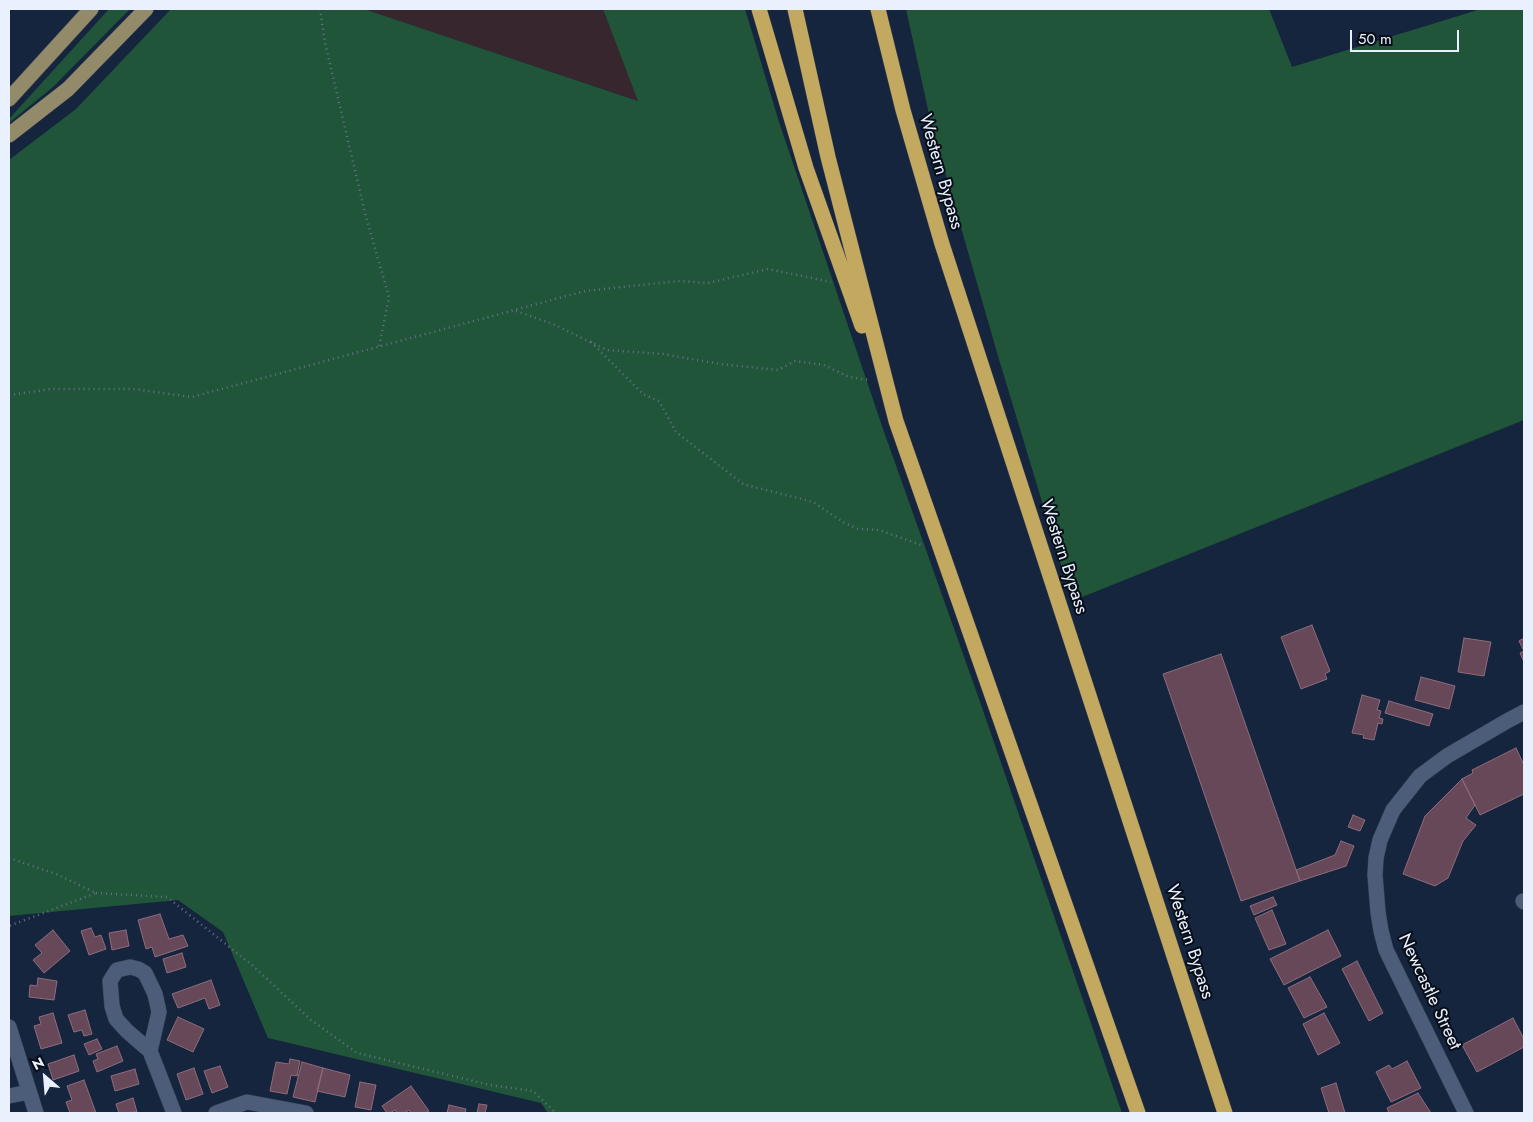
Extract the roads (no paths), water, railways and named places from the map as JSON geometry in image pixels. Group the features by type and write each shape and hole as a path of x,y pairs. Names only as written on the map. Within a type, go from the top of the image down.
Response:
{"highway":[{"path":"759,9 806,168 1138,1113"},
{"path":"795,9 828,157 896,421"},
{"name":"Western Bypass","path":"878,9 903,110 942,244 1225,1113"},
{"path":"889,9 903,110"}],"main road":[{"path":"9,99 91,9"},
{"path":"9,135 68,89 146,9"}],"street":[{"name":"Newcastle Street","path":"1466,1113 1386,950 1380,931 1375,875 1376,858 1380,840 1393,810 1420,776 1447,756 1524,712"},
{"path":"150,1051 160,1012 158,1003 145,973 138,968 130,967 117,970 110,981 112,1006 116,1019 127,1032 150,1051 174,1113"},
{"path":"9,1027 36,1113"},
{"path":"9,1096 29,1092"},
{"path":"216,1113 247,1102 306,1113"}]}
